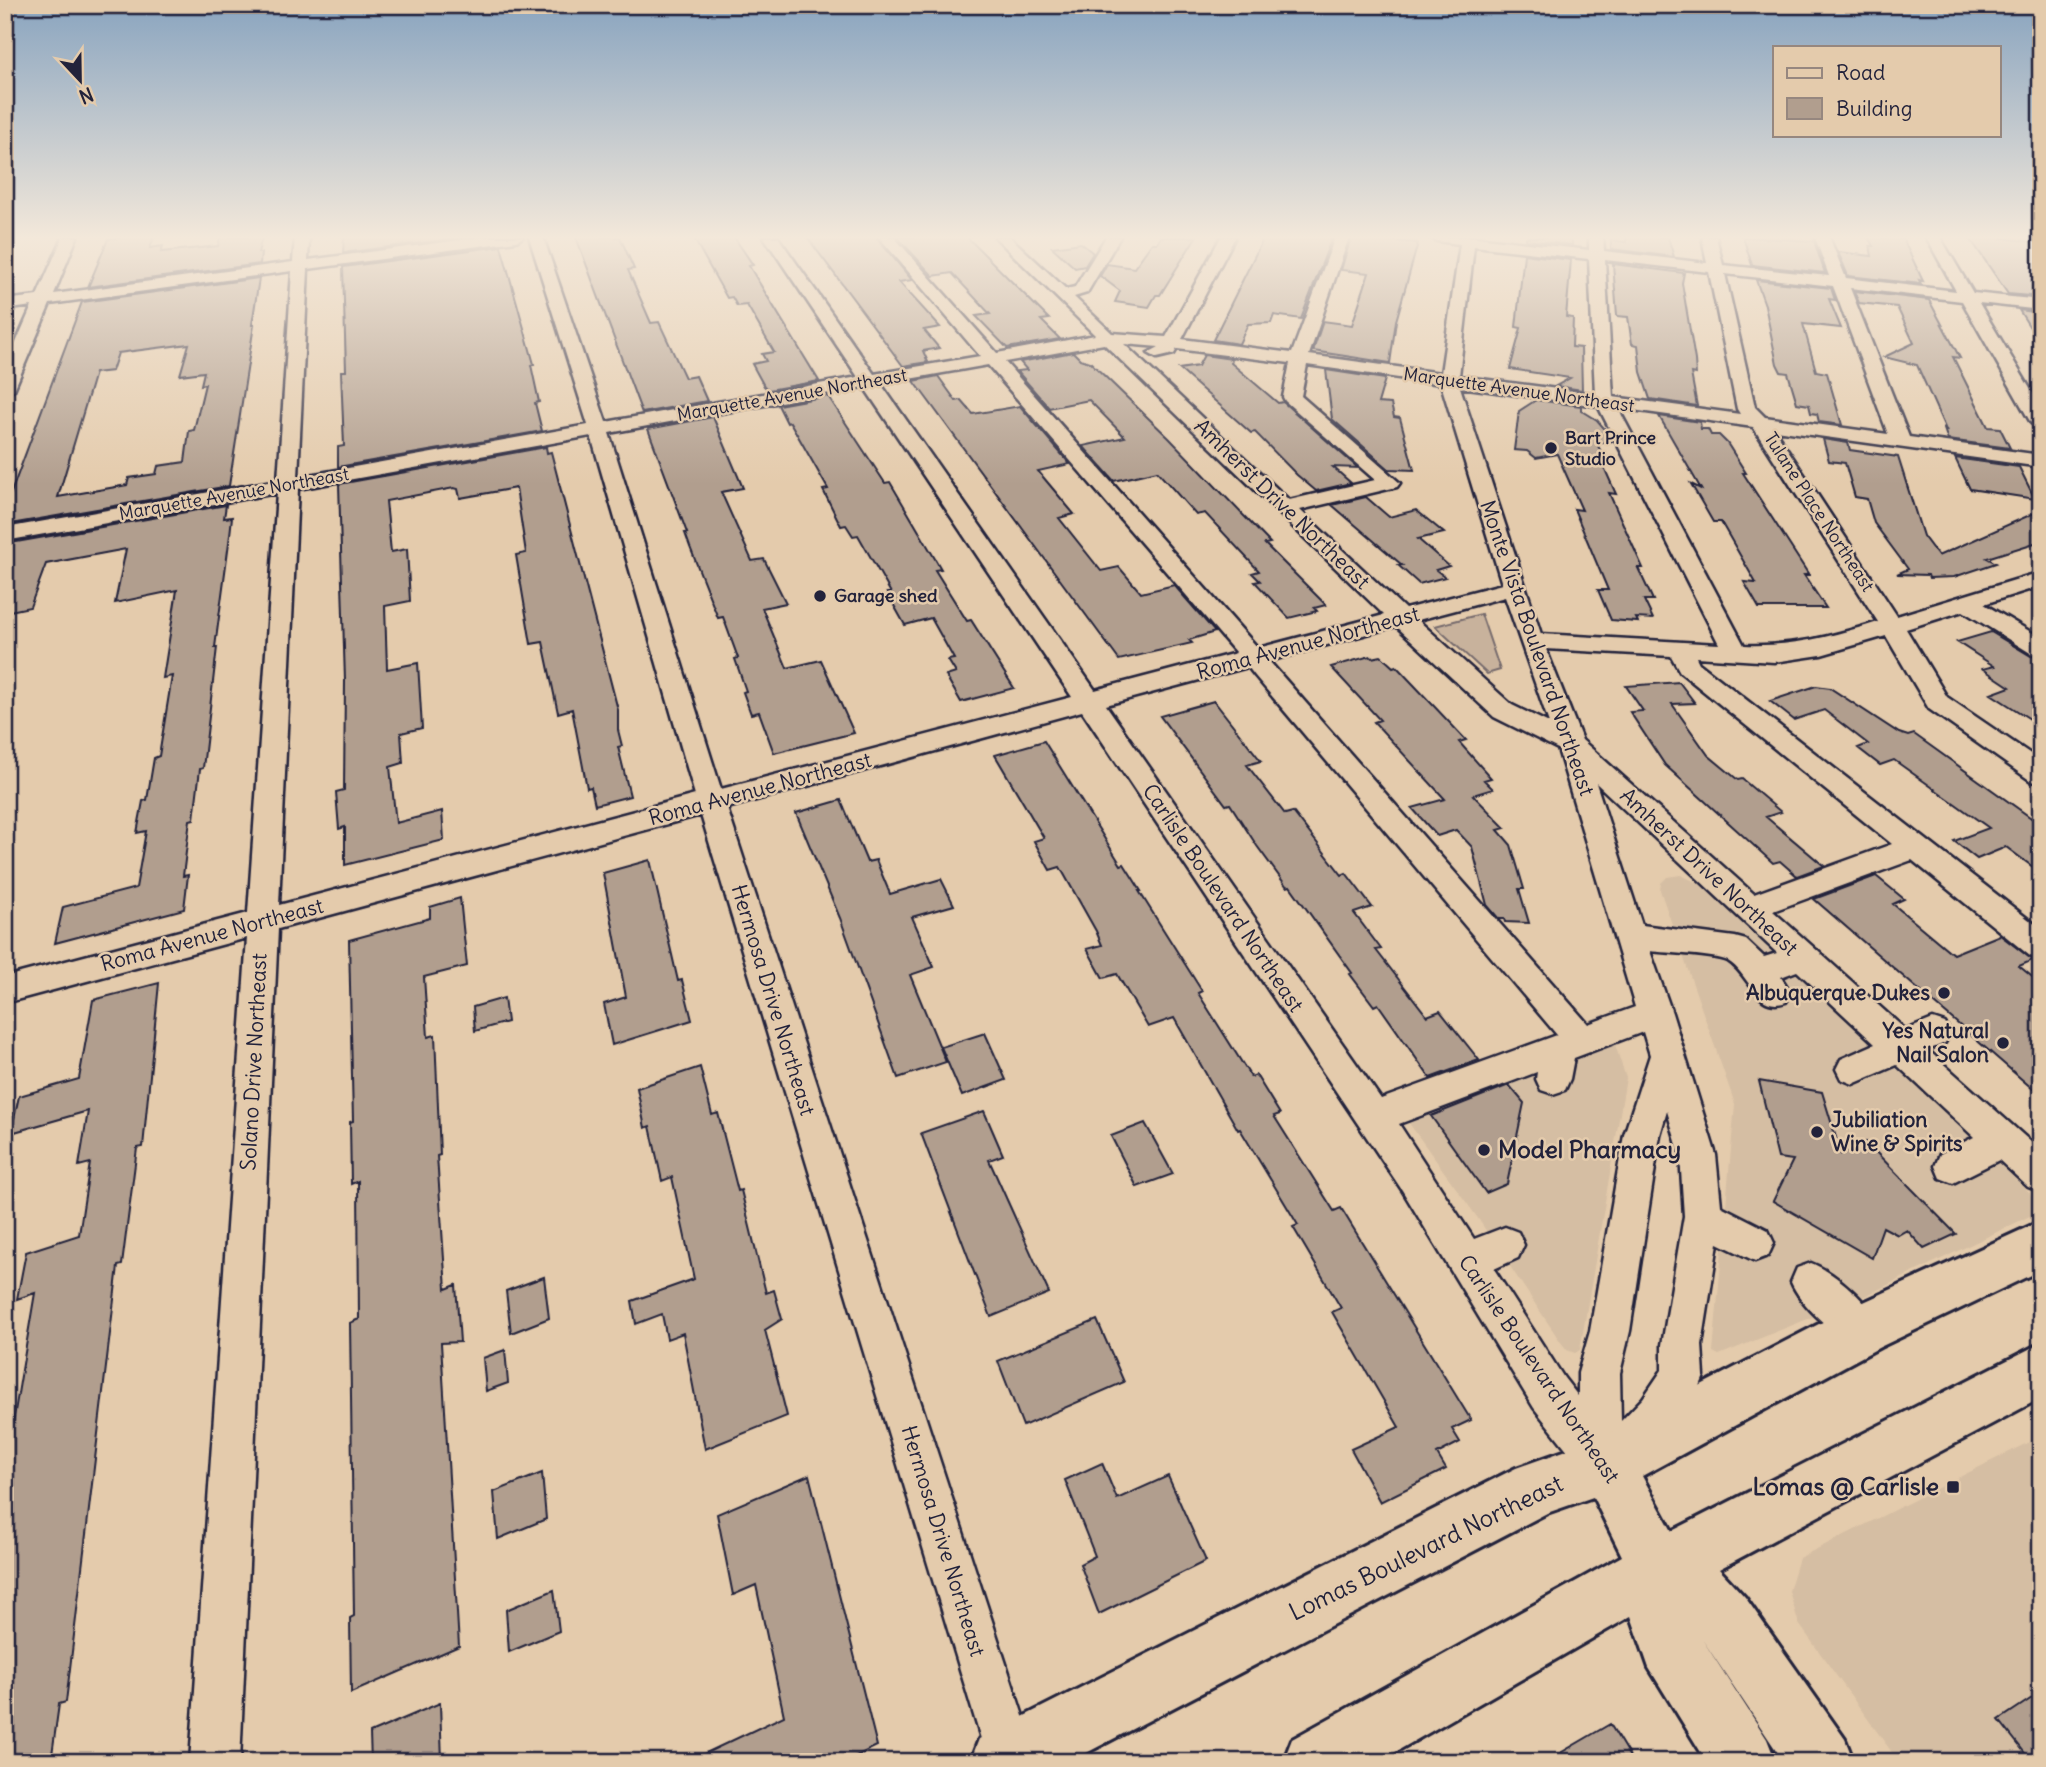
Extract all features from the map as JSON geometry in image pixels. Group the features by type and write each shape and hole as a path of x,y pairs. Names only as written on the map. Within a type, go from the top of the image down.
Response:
{"main road":[{"name":"Lomas Boulevard Northeast","path":"1009,1760 1536,1489 1606,1465 1862,1329 2041,1245"},
{"path":"1314,1762 1660,1568 2041,1369"},
{"name":"Carlisle Boulevard Northeast","path":"1606,1465 1660,1568 1659,1611 1671,1646 1744,1762"},
{"path":"1660,1568 1693,1587 1724,1618 1822,1762"}],"street":[{"path":"5,390 35,319"},
{"name":"Solano Drive Northeast","path":"215,1762 297,319"},
{"name":"Hermosa Drive Northeast","path":"563,319 1009,1760"},
{"name":"Carlisle Boulevard Northeast","path":"827,319 1415,1178 1549,1393 1606,1465"},
{"path":"956,319 1253,658 1564,1057"},
{"name":"Amherst Drive Northeast","path":"1089,319 1503,711 1570,744 2041,1175"},
{"path":"1132,361 1168,350 1184,319"},
{"path":"1285,507 1390,483 1292,397 1299,359 1313,319"},
{"name":"Monte Vista Boulevard Northeast","path":"1457,319 1449,381 1531,641 1570,744 1656,1013 1698,1155 1703,1216 1682,1345 1683,1376 1658,1413 1606,1465"},
{"path":"1600,319 1604,400 1736,652"},
{"name":"Tulane Place Northeast","path":"1726,319 1746,409 1761,424 1938,702 2041,775"},
{"path":"1855,319 1901,442"},
{"path":"1981,319 2041,424"},
{"name":"Marquette Avenue Northeast","path":"5,535 1109,338 1299,359 2041,461"},
{"path":"1531,641 1774,654 1821,648 2041,579"},
{"name":"Roma Avenue Northeast","path":"5,990 1515,587"},
{"path":"1966,603 2041,649"},
{"path":"1680,649 1689,667 2041,947"},
{"path":"1749,908 1916,847"},
{"path":"1631,936 1734,949 1767,983 1802,957"},
{"path":"1373,1118 1564,1057 1656,1013"},
{"path":"1853,1069 1933,1033"},
{"path":"1606,1465 1599,1417 1599,1373 1610,1331 1642,1135 1667,1054"},
{"path":"1953,1166 2003,1140"},
{"path":"1703,1216 1755,1243"},
{"path":"1466,1261 1505,1245"},
{"path":"1811,1282 1862,1329"}],"shaded area":[{"path":"1481,614 1500,670 1487,674 1435,626"},
{"path":"1681,875 1704,886 2027,1190 2037,1202 2036,1213 1867,1295 1719,1355 1713,1352 1735,1104 1660,890 1661,883 1667,877"},
{"path":"1605,1014 1626,1078 1580,1350 1575,1353 1567,1350 1560,1341 1477,1217 1390,1097"},
{"path":"2041,1436 2041,1762 1899,1762 1799,1624 1789,1591 1799,1558"}],"building":[{"path":"76,319 253,319 229,486 5,525 5,509","holes":["189,344 180,375 204,372 201,385 205,384 194,430 189,431 185,462 158,466 156,474 129,478 127,485 58,497 95,373 112,371 118,353"]},
{"path":"345,319 522,319 534,364 531,365 539,402 535,403 542,431 338,467 338,447 344,446 341,371 346,371"},
{"path":"607,319 659,322 685,378 696,376 707,401 642,413"},
{"path":"755,319 782,319 819,381 769,390 752,364 766,361 762,354 774,352"},
{"path":"868,319 933,319 940,327 924,330 939,348 923,351 928,362 903,366"},
{"path":"979,319 1045,319 1041,320 1060,339 1007,348"},
{"path":"1223,319 1272,319 1271,323 1248,324 1239,344 1213,340"},
{"path":"1354,319 1396,319 1390,363 1313,351 1323,321 1352,325"},
{"path":"1517,319 1573,319 1572,347 1581,348 1582,390 1556,386 1570,378 1510,369 1521,328 1516,327"},
{"path":"1628,319 1688,319 1695,360 1696,374 1691,373 1697,406 1650,399 1641,372 1638,345 1632,344"},
{"path":"1768,319 1837,319 1841,328 1803,324 1816,371 1827,373 1842,425 1819,422 1817,414 1811,413 1809,405 1797,403 1788,373 1781,372"},
{"path":"1903,319 1939,319 1960,358 1953,357 1988,427 2000,428 2010,448 1948,440 1917,365 1884,357 1914,343"},
{"path":"2025,319 2041,319 2041,345"},
{"path":"1073,352 1080,359 1090,362 1169,438 1270,543 1265,544 1326,605 1314,608 1317,611 1289,618 1255,582 1260,581 1252,573 1259,571 1205,513 1196,515 1157,471 1114,481 1083,446 1125,437 1089,400 1049,408 1017,371 1027,370 1020,362"},
{"path":"1204,355 1232,359 1231,363 1278,403 1283,402 1358,468 1333,467 1351,483 1316,491 1297,475 1255,432 1251,433 1179,369 1198,366"},
{"path":"1326,370 1385,379 1378,403 1391,404 1394,417 1400,418 1414,470 1389,469 1332,419"},
{"path":"938,376 956,401 961,400 973,414 1020,406 1070,464 1038,471 1074,514 1059,518 1101,571 1119,567 1141,593 1174,585 1215,632 1189,640 1192,643 1119,660 914,381"},
{"path":"828,396 885,483 890,482 941,569 935,570 1014,688 961,702 946,676 956,673 948,660 954,659 931,618 905,625 887,593 891,593 858,535 853,536 846,525 841,526 823,490 828,489 778,405"},
{"path":"1536,400 1581,406 1581,410 1597,420 1610,435 1613,441 1597,444 1608,465 1603,465 1616,494 1609,493 1643,568 1638,568 1653,600 1644,600 1653,619 1636,618 1638,622 1611,620 1598,590 1608,590 1574,509 1582,510 1557,454 1536,458 1527,451 1514,450 1519,411"},
{"path":"1659,416 1700,422 1701,429 1708,429 1711,435 1719,435 1727,443 1746,473 1743,473 1809,575 1804,575 1826,608 1759,608 1744,582 1756,583 1721,522 1713,522 1691,484 1701,489"},
{"path":"713,417 743,488 721,492 752,561 764,559 786,603 762,608 787,668 821,660 854,733 774,753 759,712 751,714 735,659 738,658 723,617 718,618 690,547 648,429"},
{"path":"1823,439 1848,443 1850,450 1898,457 1923,536 1938,556 2041,510 2041,541 1987,558 1996,563 1954,577 1929,578 1928,575 1897,574 1908,569 1874,523 1867,499 1855,497 1845,463 1829,461"},
{"path":"546,447 547,453 551,452 618,710 618,730 622,746 618,747 630,796 595,805 591,787 587,788 572,709 558,713 543,642 531,644 516,555 526,553 516,488 460,498 458,489 454,488 386,501 391,552 407,549 410,601 385,606 387,669 418,663 422,728 401,733 403,763 390,767 396,823 442,811 444,840 345,865 345,827 339,829 336,792 344,790 345,681 339,484"},
{"path":"1955,458 2019,467 2035,499 1970,489"},
{"path":"1366,497 1389,517 1416,510 1444,533 1418,539 1449,566 1436,570 1445,577 1419,584 1398,565 1402,565 1332,505"},
{"path":"226,505 224,518 232,517 203,768 200,769 194,819 190,820 183,876 188,875 184,909 55,943 63,907 136,888 146,831 137,833 143,801 147,800 154,758 159,756 172,676 163,678 177,590 115,603 126,549 46,564 30,607 5,612 5,544"},
{"path":"1991,632 2031,656 2041,658 2041,726 1991,694 2010,687 1983,669 1994,666 1957,642"},
{"path":"1370,656 1381,656 1393,667 1396,666 1466,740 1459,742 1491,778 1484,780 1493,789 1473,795 1505,828 1498,830 1511,845 1524,889 1519,889 1529,923 1505,922 1504,919 1499,919 1487,905 1472,847 1456,830 1437,836 1412,808 1445,799 1374,722 1380,720 1331,667"},
{"path":"1679,682 1695,703 1672,704 1708,755 1781,812 1766,817 1824,866 1797,876 1780,861 1773,863 1665,765 1630,712 1643,711 1626,686"},
{"path":"1816,686 1830,688 1899,733 1908,736 1914,734 2041,825 2041,873 2006,847 1977,859 1954,841 1989,828 1894,760 1880,765 1858,748 1868,744 1824,710 1794,720 1770,701"},
{"path":"1214,701 1261,761 1247,765 1285,814 1293,812 1342,875 1346,873 1372,907 1354,913 1381,949 1376,950 1427,1016 1440,1011 1479,1060 1430,1078 1378,1004 1374,1006 1350,974 1352,973 1290,886 1287,887 1257,846 1230,804 1226,805 1160,716"},
{"path":"1044,741 1121,865 1124,864 1141,891 1202,991 1198,993 1251,1077 1256,1075 1280,1114 1274,1116 1334,1211 1341,1208 1471,1420 1452,1429 1460,1442 1437,1454 1446,1469 1380,1502 1351,1449 1399,1427 1332,1312 1341,1308 1293,1227 1298,1225 1240,1129 1238,1130 1174,1018 1148,1027 1117,974 1103,978 1087,949 1102,945 1096,931 1060,867 1050,870 1034,841 1044,838 995,755"},
{"path":"841,800 867,862 876,860 890,894 941,879 954,905 912,917 934,967 910,975 946,1062 898,1078 840,918 796,813"},
{"path":"650,860 678,981 682,980 692,1020 612,1045 604,1004 626,997 603,873"},
{"path":"1876,876 1904,899 1893,904 1953,954 2000,935 2033,960 2019,966 2041,984 2041,1096 1814,899"},
{"path":"460,898 467,966 424,977 428,1037 435,1035 440,1155 437,1156 446,1289 456,1285 460,1342 441,1343 459,1646 351,1693 350,1618 354,1616 350,1323 359,1319 358,1181 351,1184 350,1122 353,1121 349,940 430,918 430,907"},
{"path":"159,983 143,1147 137,1148 122,1265 118,1266 66,1702 59,1704 51,1762 5,1762 5,1448 9,1447 35,1293 17,1299 26,1252 79,1235 90,1163 79,1166 88,1111 11,1133 19,1096 79,1079 93,1000"},
{"path":"504,998 507,1022 475,1031 473,1007"},
{"path":"985,1033 1006,1080 962,1096 941,1047"},
{"path":"700,1067 712,1115 718,1113 738,1191 741,1190 766,1293 774,1290 782,1319 765,1330 787,1416 705,1449 683,1333 667,1339 662,1314 636,1324 632,1301 694,1279 672,1177 662,1181 650,1126 645,1128 637,1088"},
{"path":"1759,1081 1822,1092 1841,1154 1866,1142 1956,1234 1924,1249 1907,1230 1898,1235 1883,1227 1872,1258 1773,1201 1793,1160 1778,1158"},
{"name":"Model Pharmacy","path":"1509,1085 1524,1103 1507,1184 1486,1193 1431,1116"},
{"path":"984,1111 1003,1155 989,1160 1049,1293 991,1317 921,1133"},
{"path":"1145,1123 1173,1174 1137,1187 1111,1136"},
{"path":"544,1277 549,1318 511,1333 506,1291"},
{"path":"1097,1320 1124,1382 1023,1426 998,1361"},
{"path":"505,1350 508,1383 486,1391 483,1358"},
{"path":"1102,1463 1117,1499 1168,1476 1206,1561 1099,1614 1080,1564 1095,1556 1065,1480"},
{"path":"542,1473 546,1519 498,1539 494,1492"},
{"path":"809,1475 877,1746 844,1762 687,1762 784,1716 756,1585 733,1595 717,1514"},
{"path":"554,1590 559,1631 509,1652 506,1610"},
{"path":"2041,1692 2041,1762 2032,1762 1999,1720"},
{"path":"440,1703 442,1762 371,1762 370,1733"},
{"path":"1610,1724 1633,1762 1545,1762"}],"place":[{"name":"Bart Prince Studio","path":"1551,448"},
{"name":"Garage shed","path":"820,596"},
{"name":"Albuquerque Dukes","path":"1944,993"},
{"name":"Yes Natural Nail Salon","path":"2003,1043"},
{"name":"Jubiliation Wine & Spirits","path":"1817,1132"},
{"name":"Model Pharmacy","path":"1484,1150"},
{"name":"Lomas @ Carlisle","path":"1953,1487"}]}
